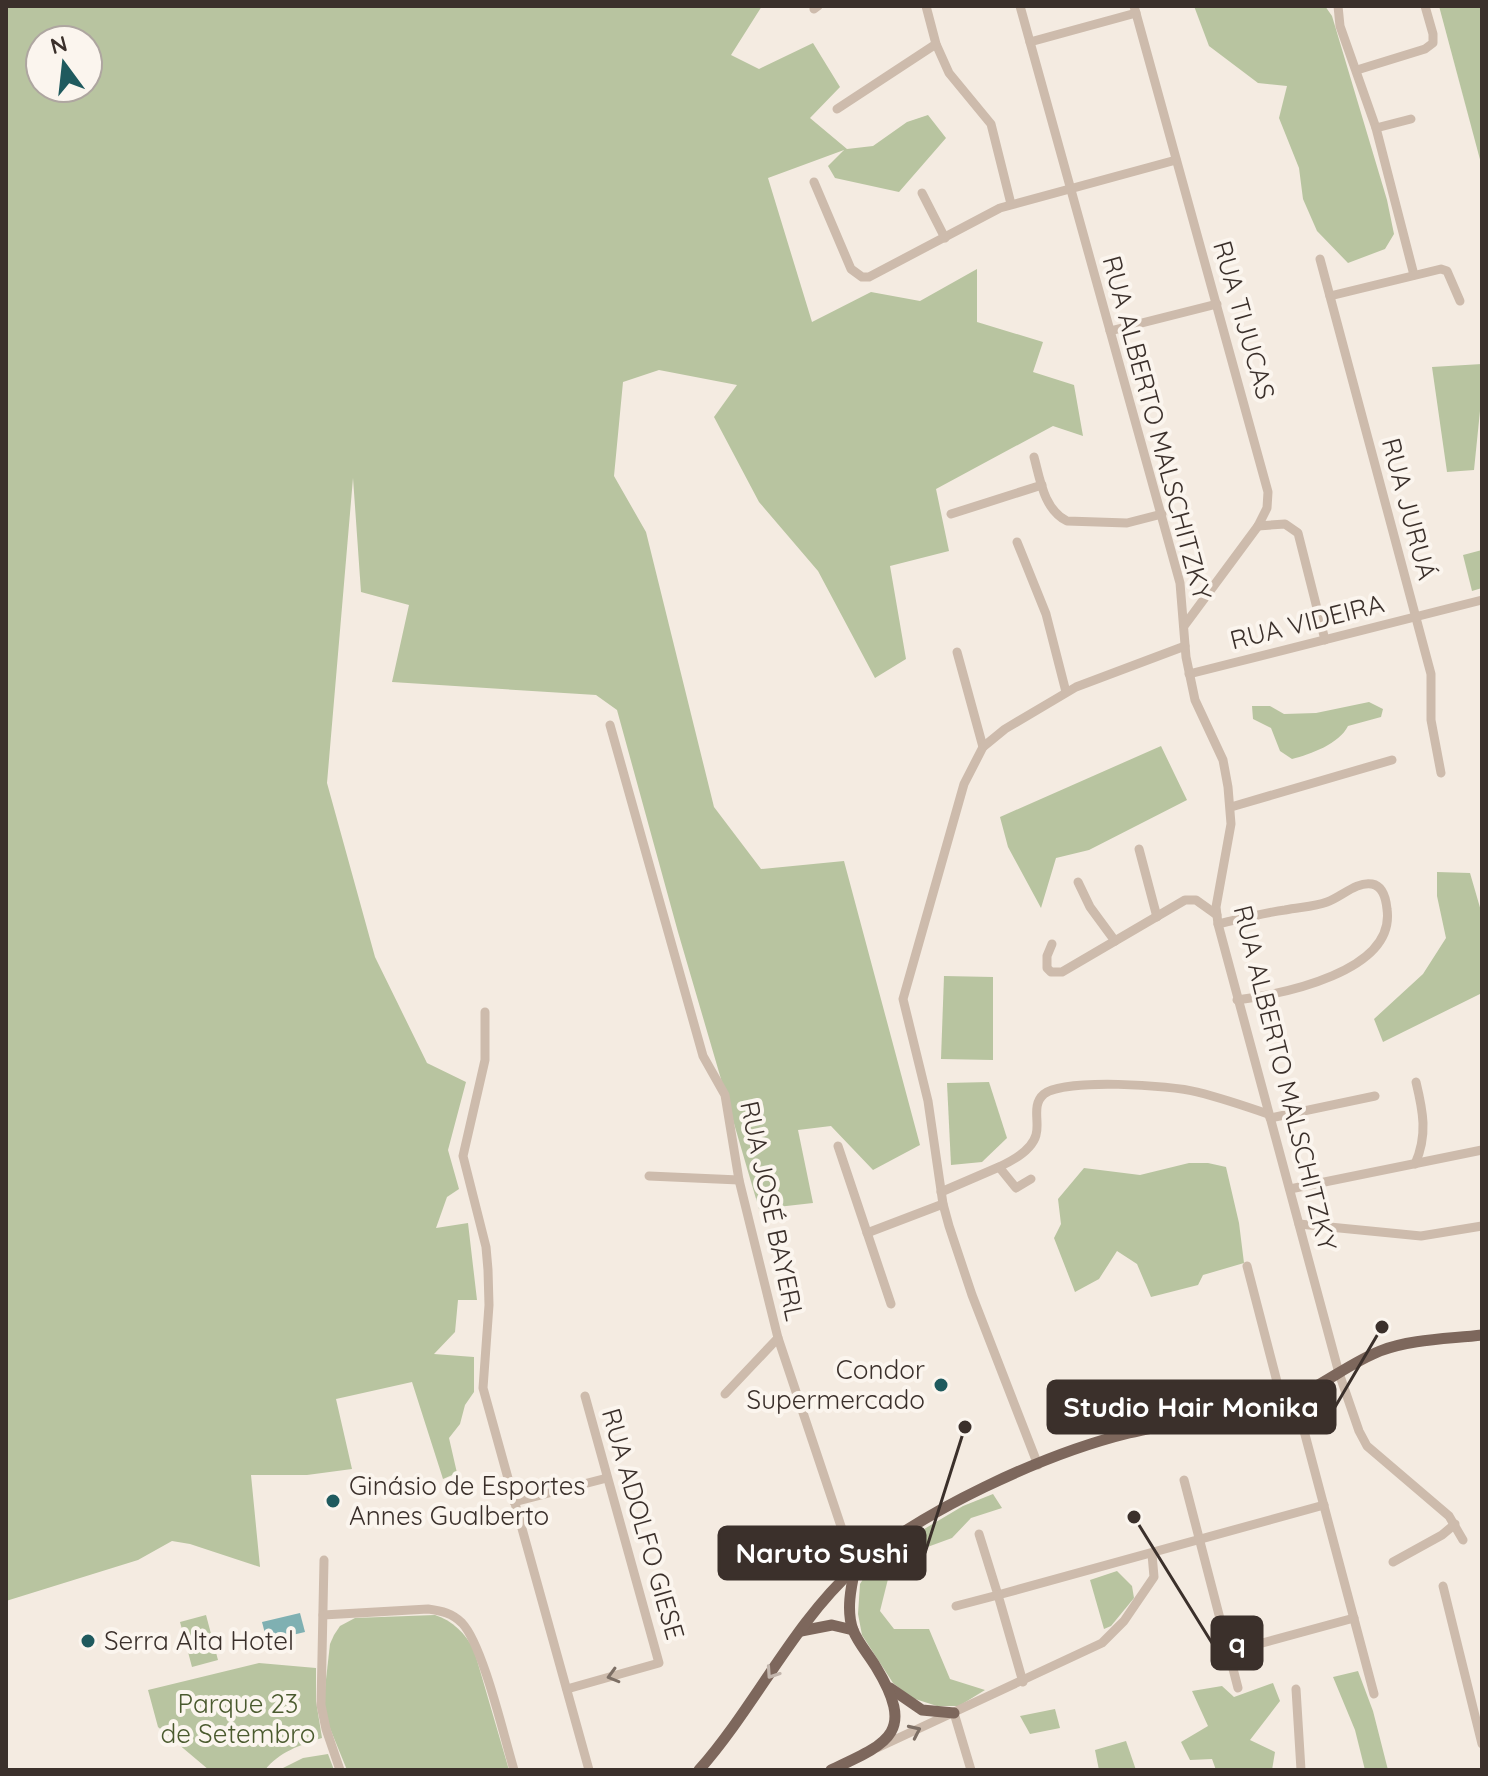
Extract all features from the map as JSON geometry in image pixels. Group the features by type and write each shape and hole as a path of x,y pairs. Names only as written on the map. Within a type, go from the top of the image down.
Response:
{"main road":[{"path":"699,1770 735,1728 827,1596 873,1553 937,1512 1038,1465 1111,1438 1295,1397 1389,1348 1482,1335"},
{"path":"831,1770 876,1749 886,1741 895,1708 888,1686 853,1630 851,1594 855,1568"},
{"path":"801,1631 832,1625 853,1630"},
{"path":"888,1686 906,1702 922,1710 954,1713"}],"street":[{"path":"926,6 936,44 949,73 991,124 1011,204"},
{"name":"RUA ALBERTO MALSCHITZKY","path":"1020,6 1180,583 1185,646 1198,710 1223,760 1231,807 1217,919 1339,1373 1367,1446 1455,1524"},
{"path":"1338,6 1340,26 1376,128 1414,275"},
{"path":"1357,70 1425,49 1433,43 1425,6"},
{"path":"1030,42 1135,10"},
{"name":"RUA TIJUCAS","path":"1135,10 1267,482 1267,508 1258,526 1184,626"},
{"path":"837,109 936,44"},
{"path":"1376,128 1411,119"},
{"path":"814,182 851,269 862,277 869,277 1011,204 1176,160"},
{"path":"922,193 945,238"},
{"name":"RUA JURUÁ","path":"1320,259 1431,674 1431,720 1441,773"},
{"path":"1330,296 1441,269 1447,271 1460,301"},
{"path":"1110,331 1217,304"},
{"path":"1034,457 1042,485 1058,517 1067,521 1127,523 1162,514"},
{"path":"951,514 1042,485"},
{"path":"1258,526 1285,524 1298,533 1325,640"},
{"path":"1017,542 1046,614 1066,692"},
{"name":"RUA VIDEIRA","path":"1189,674 1482,600"},
{"path":"1038,1465 972,1295 943,1204 928,1101 903,999 964,784 983,747 1005,729 1066,692 1185,646"},
{"path":"957,652 983,747"},
{"name":"RUA JOSÉ BAYERL","path":"610,725 703,1056 725,1095 739,1180 778,1338 855,1568"},
{"path":"1231,807 1392,760"},
{"path":"1139,849 1157,917"},
{"path":"1078,882 1090,907 1115,941"},
{"path":"1052,944 1046,962 1051,972 1056,973 1067,970 1185,900 1192,899 1217,919 1320,904 1348,890 1373,884 1384,895 1388,914 1380,937 1373,950 1351,968 1298,988 1237,1000"},
{"path":"485,1012 485,1060 463,1156 486,1247 488,1270 489,1305 483,1388 589,1770"},
{"path":"1415,1164 1424,1131 1416,1082"},
{"path":"941,1192 982,1177 1030,1146 1036,1136 1036,1111 1040,1099 1055,1088 1106,1084 1165,1087 1197,1092 1269,1116 1375,1096"},
{"path":"838,1146 891,1304"},
{"path":"1290,1189 1482,1150"},
{"path":"999,1167 1016,1188 1031,1179"},
{"path":"649,1176 739,1180"},
{"path":"867,1233 943,1204"},
{"path":"1299,1224 1421,1236 1482,1226"},
{"path":"1247,1266 1282,1401"},
{"path":"725,1394 778,1338"},
{"name":"RUA ADOLFO GIESE","path":"567,1689 659,1663 585,1396"},
{"path":"1295,1397 1374,1694"},
{"path":"514,1502 607,1478"},
{"path":"1184,1480 1238,1688"},
{"path":"956,1606 1324,1505"},
{"path":"1393,1562 1438,1538 1455,1524 1463,1540"},
{"path":"979,1534 1023,1682"},
{"path":"876,1749 1087,1652 1110,1636 1154,1577 1152,1554"},
{"path":"324,1560 321,1705 340,1770"},
{"path":"1443,1586 1482,1744"},
{"path":"323,1615 408,1609 442,1611 453,1615 467,1629 477,1649 514,1770"},
{"path":"1229,1652 1354,1618"},
{"path":"1296,1689 1301,1770"},
{"path":"954,1713 971,1770"}],"green space":[{"path":"6,6 762,6 731,55 759,69 813,43 840,87 810,118 847,149 873,146 907,122 928,115 946,138 899,192 835,178 828,166 844,150 768,178 812,322 871,292 920,301 977,269 977,322 1043,342 1033,372 1074,385 1083,436 1053,426 936,489 949,551 890,566 906,659 875,678 818,571 759,502 714,417 737,385 659,370 623,382 614,476 646,532 714,807 761,869 844,861 920,1145 873,1170 831,1126 798,1130 813,1203 759,1209 617,710 596,695 392,682 409,605 361,592 353,478 327,783 375,957 427,1063 466,1082 448,1150 459,1189 447,1197 436,1228 468,1223 477,1300 458,1300 455,1332 434,1354 474,1357 474,1392 465,1405 460,1424 449,1438 457,1473 443,1479 412,1382 336,1399 352,1469 307,1475 251,1475 260,1567 172,1541 138,1560 6,1601"},
{"path":"1194,6 1325,6 1332,16 1387,200 1394,234 1385,249 1348,263 1317,231 1303,199 1299,168 1279,118 1287,86 1258,83 1209,46"},
{"path":"1439,6 1482,6 1482,167"},
{"path":"1482,364 1482,411 1474,470 1447,472 1432,367"},
{"path":"1482,550 1482,588 1472,591 1463,555"},
{"path":"1369,702 1383,709 1381,717 1348,726 1331,743 1292,759 1280,751 1271,728 1253,719 1252,706 1270,706 1284,714 1316,713"},
{"path":"1161,746 1187,800 1089,850 1056,858 1041,908 1008,847 1000,817"},
{"path":"1437,872 1470,873 1481,911 1482,993 1383,1042 1374,1019 1423,974 1446,938 1437,896"},
{"path":"944,976 993,977 993,1060 941,1059"},
{"path":"989,1082 1007,1138 982,1162 951,1165 947,1083"},
{"path":"1189,1163 1226,1167 1239,1223 1244,1263 1203,1275 1198,1285 1151,1297 1137,1264 1117,1251 1099,1279 1075,1292 1054,1238 1061,1224 1058,1199 1084,1168 1140,1175"},
{"path":"993,1494 1002,1508 971,1518 952,1538 922,1549 888,1579 880,1611 894,1629 929,1629 950,1679 985,1690 959,1706 937,1706 912,1698 893,1683 862,1635 858,1614 860,1584 877,1557 963,1506"},
{"path":"1117,1571 1132,1586 1134,1598 1111,1626 1104,1629 1090,1580"},
{"path":"206,1615 218,1660 192,1667 180,1622"},
{"path":"435,1615 458,1628 474,1650 509,1770 347,1770 325,1716 324,1697 330,1644 334,1635 340,1626 355,1618"},
{"name":"Parque 23 de Setembro","path":"259,1663 316,1668 316,1701 322,1738 283,1754 265,1770 209,1770 158,1727 148,1690"},
{"path":"1358,1671 1373,1711 1388,1770 1365,1770 1355,1730 1333,1677"},
{"path":"1273,1683 1280,1701 1250,1740 1275,1752 1272,1770 1216,1770 1212,1759 1190,1760 1181,1742 1208,1726 1192,1691 1222,1686 1234,1697"},
{"path":"1055,1709 1060,1728 1030,1734 1020,1716"},
{"path":"1126,1741 1136,1770 1099,1770 1095,1750"},
{"name":"Parque 23 de Setembro","path":"328,1754 334,1770 279,1770 303,1758"}],"water":[{"path":"300,1613 305,1632 267,1641 262,1622"}],"place":[{"name":"Studio Hair Monika","path":"1382,1327"},
{"name":"Condor Supermercado","path":"941,1385"},
{"name":"Naruto Sushi","path":"965,1427"},
{"name":"Ginásio de Esportes Annes Gualberto","path":"333,1501"},
{"name":"q","path":"1134,1517"},
{"name":"Serra Alta Hotel","path":"88,1641"}]}
